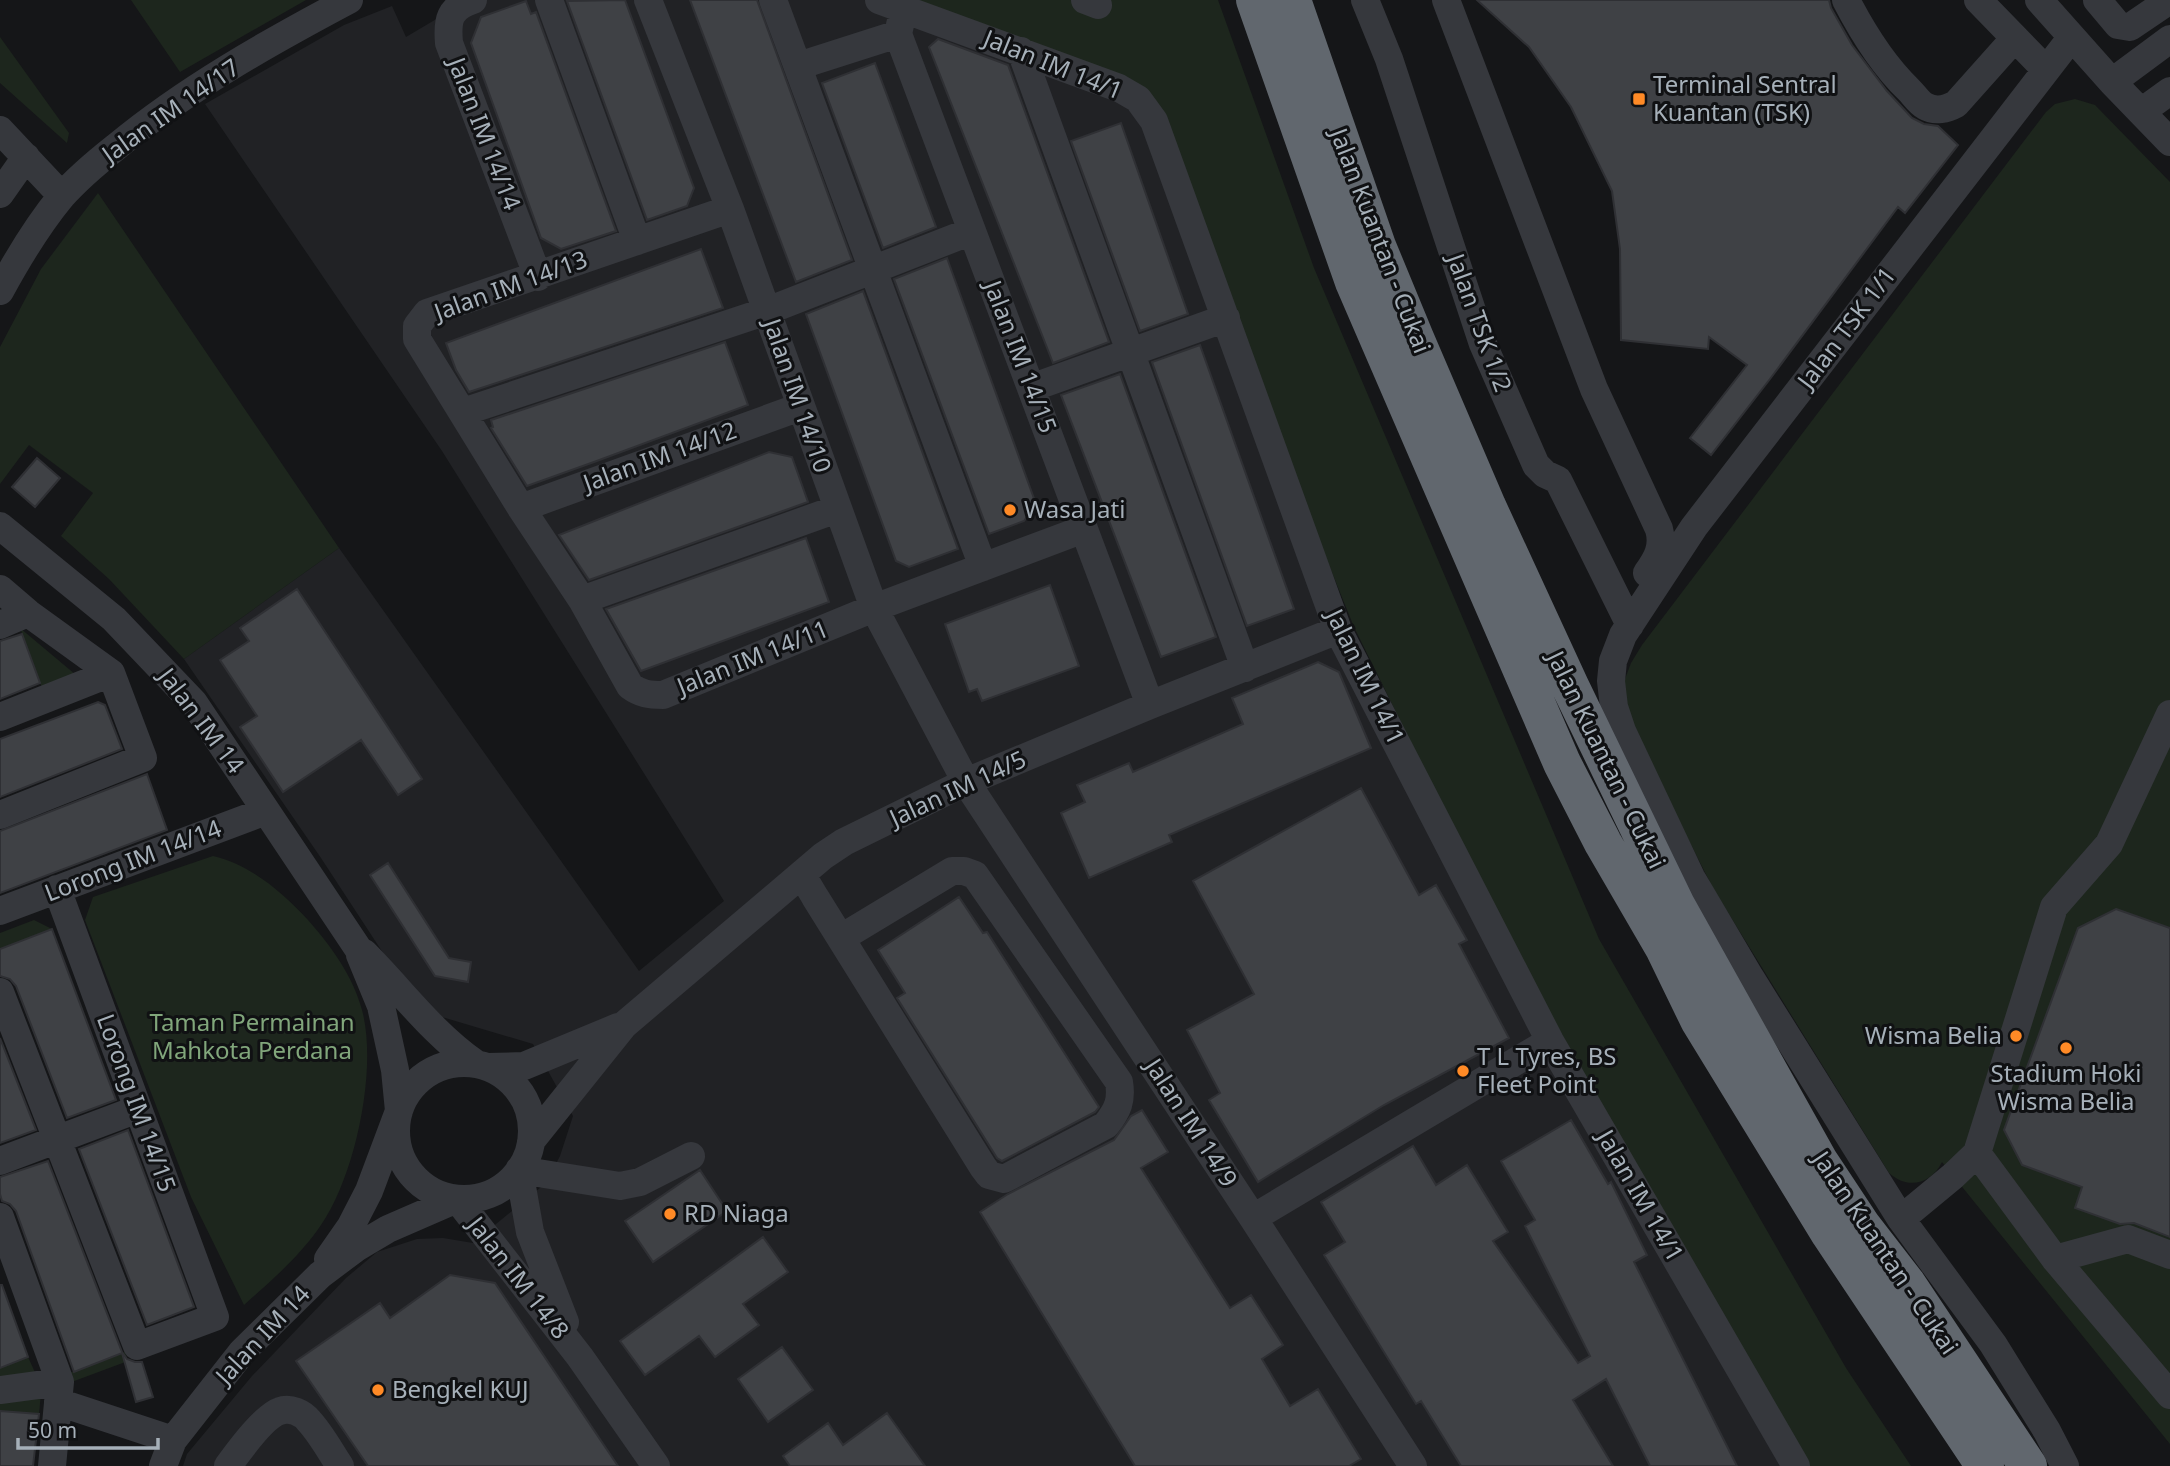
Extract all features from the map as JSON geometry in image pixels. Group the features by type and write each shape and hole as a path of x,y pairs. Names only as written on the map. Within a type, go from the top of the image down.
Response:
{"highway":[{"name":"Jalan Kuantan - Cukai","path":"1255,0 1354,282 1562,763 1603,843 1664,948 1699,1020 1830,1234 1985,1466"},
{"name":"Jalan Kuantan - Cukai","path":"1292,0 1377,246 1415,338 1487,506 1676,905 1819,1161 1862,1226 1907,1284 2028,1466"},
{"path":"1830,1234 1928,1423 1957,1466"},
{"path":"1907,1284 2049,1466"}],"street":[{"name":"Jalan IM 14/17","path":"0,291 30,238 62,196 99,161 166,108 297,27 349,0"},
{"name":"Jalan IM 14/14","path":"473,0 460,5 452,14 448,27 449,44 538,277"},
{"path":"549,0 637,241"},
{"name":"Jalan IM 14/10","path":"648,0 730,209 874,608 966,782"},
{"path":"773,0 983,567"},
{"name":"Jalan TSK 1/2","path":"1365,0 1389,59 1483,344 1536,465 1545,474 1558,480 1630,625"},
{"path":"1446,0 1594,389 1662,538 1658,557 1643,578 1630,625 1613,661 1611,681 1614,707 1632,757 1691,877 1750,977 1901,1219 1993,1344 2047,1431 2065,1466"},
{"path":"1846,0 1874,49 1904,85 1925,106 1932,108 1946,109 1956,104 2014,39"},
{"path":"1978,0 2046,70"},
{"path":"2039,0 2071,38 2170,142"},
{"path":"2097,0 2118,24 2130,27 2165,5"},
{"path":"799,66 894,14"},
{"name":"Jalan IM 14/1","path":"894,14 1021,51 1119,88 1138,99 1154,121 1338,630 1550,1041 1796,1466"},
{"name":"Jalan IM 14/15","path":"894,14 972,231 1150,705"},
{"name":"Jalan TSK 1/1","path":"1630,625 1694,527 2071,38"},
{"path":"2112,82 2170,39"},
{"path":"1021,51 1245,668"},
{"path":"2141,112 2170,91"},
{"path":"0,130 62,196"},
{"path":"0,194 26,157"},
{"name":"Jalan IM 14/13","path":"521,508 417,339 417,326 427,313 730,209"},
{"path":"463,412 767,310 972,231"},
{"path":"1031,388 1226,318"},
{"name":"Jalan IM 14/12","path":"521,508 800,407"},
{"name":"Jalan IM 14/11","path":"521,508 582,600 630,685 639,692 650,695 663,695 874,608 1084,529"},
{"path":"582,600 837,509"},
{"name":"Jalan IM 14","path":"0,526 91,599 156,662 208,723 361,953"},
{"path":"0,589 28,613 111,673 143,758 0,815"},
{"path":"0,625 28,613"},
{"name":"Jalan IM 14/5","path":"624,1025 844,842 966,782 1338,630"},
{"path":"0,717 111,673"},
{"path":"1901,1219 1978,1153 2054,907 2109,844 2170,714"},
{"name":"Jalan IM 14/9","path":"966,782 1413,1466"},
{"name":"Lorong IM 14/14","path":"0,911 266,811"},
{"path":"802,875 989,1175 1004,1180 1106,1125 1117,1111 1121,1097 1119,1082 975,875 952,871 841,937"},
{"name":"Lorong IM 14/15","path":"57,889 215,1317 137,1346 58,1139"},
{"path":"320,1275 356,1248 388,1229 457,1199 481,1197 495,1191 509,1182 519,1170 531,1141 532,1126 523,1096 514,1084 442,1036 390,978 361,953 360,957 381,1006 390,1044 399,1111 397,1144 403,1160 412,1175 432,1191 457,1199"},
{"path":"0,992 58,1139"},
{"path":"320,1275 369,1191 404,1098 422,1077 447,1065 524,1066 624,1025"},
{"path":"531,1141 624,1025"},
{"path":"1253,1218 1550,1041"},
{"path":"0,1161 138,1109"},
{"path":"1978,1153 2055,1259 2170,1395"},
{"path":"519,1170 620,1186 640,1182 691,1156"},
{"name":"Jalan IM 14/8","path":"519,1170 530,1232 552,1293 580,1357"},
{"name":"Jalan IM 14/8","path":"457,1199 580,1357 656,1466"},
{"path":"0,1217 59,1392 52,1466"},
{"path":"2055,1259 2128,1239 2170,1255"},
{"name":"Jalan IM 14","path":"163,1466 173,1440 242,1352 320,1275"},
{"path":"2142,1362 2170,1373"},
{"path":"0,1390 59,1392 173,1440"},
{"path":"228,1466 269,1419 279,1411 289,1410 299,1412 309,1419 340,1466"}],"shaded area":[{"path":"473,0 879,0 1138,99 1338,630 1786,1466 183,1466 187,1454 252,1376 346,1278 377,1252 417,1239 443,1238 473,1243 546,1183 560,1156 573,1116 533,1044 442,1017 404,985 321,858 184,659 339,548 639,971 724,901 442,451 205,104 344,25 392,6 406,37"}],"green space":[{"path":"131,0 306,0 180,72"},
{"path":"912,0 1218,0 1314,268 1599,939 1846,1368 1911,1466 1809,1466 1512,947 1354,627 1249,367 1161,113"},
{"path":"0,37 69,133 67,143 0,83"},
{"path":"2075,99 2095,105 2170,182 2170,1444 1942,1162 1932,1175 1918,1182 1904,1182 1889,1173 1714,890 1631,727 1624,697 1625,679 1642,645 2046,112 2055,104"},
{"path":"98,193 339,548 184,659 109,579 61,536 93,493 29,445 0,484 0,347 41,269"},
{"path":"20,628 76,675 42,688"},
{"name":"Taman Permainan Mahkota Perdana","path":"213,856 240,866 265,881 288,899 317,930 353,985 362,1010 366,1034 365,1091 360,1121 344,1179 333,1204 304,1247 244,1305 191,1197 85,920 93,897"},
{"path":"34,920 52,929 0,949 0,933"},
{"path":"125,1352 128,1361 69,1383 66,1374"},
{"path":"28,1357 38,1379 0,1385 0,1368"},
{"path":"41,1393 39,1414 0,1411 0,1398"}],"building":[{"path":"625,0 694,188 687,206 647,220 567,1"},
{"path":"690,0 757,0 852,260 796,282"},
{"path":"1477,0 1829,0 1852,45 1887,91 1912,118 1924,124 1938,126 1958,145 1905,213 1898,207 1711,455 1690,438 1747,365 1709,337 1708,349 1621,340 1620,249 1612,191 1571,107 1529,47"},
{"path":"526,1 531,14 536,12 616,231 561,249 541,238 471,43 481,17"},
{"path":"938,39 1008,65 1109,342 1053,363 929,47"},
{"path":"875,63 936,227 883,248 822,83"},
{"path":"1121,123 1188,314 1140,331 1071,141"},
{"path":"701,249 723,308 469,392 456,370 446,343"},
{"path":"947,258 1036,504 1024,521 989,534 894,279"},
{"path":"863,291 958,549 909,567 896,561 806,314"},
{"path":"725,342 748,405 594,462 527,486 491,428 491,420"},
{"path":"1200,345 1294,609 1247,626 1152,362"},
{"path":"1120,374 1216,637 1161,657 1061,395"},
{"path":"769,452 792,457 808,502 589,580 559,535"},
{"path":"37,458 60,478 35,507 12,487"},
{"path":"806,538 829,602 641,671 606,609"},
{"path":"1050,585 1079,666 982,701 977,689 969,692 945,624"},
{"path":"297,589 422,779 398,795 361,740 283,792 240,727 257,716 220,660 249,641 240,628"},
{"path":"22,634 40,683 0,699 0,641"},
{"path":"1318,662 1339,672 1371,748 1169,835 1172,842 1089,878 1061,813 1085,802 1077,785 1129,763 1133,772 1243,724 1232,698"},
{"path":"98,702 105,705 122,749 0,797 0,739"},
{"path":"147,774 167,830 0,893 0,831"},
{"path":"1361,788 1419,895 1436,885 1467,940 1459,944 1509,1038 1384,1105 1258,1182 1209,1100 1220,1093 1187,1030 1254,994 1193,881"},
{"path":"388,863 449,958 471,962 468,982 435,976 370,875"},
{"path":"959,897 983,933 987,932 1099,1107 1095,1112 1002,1161 997,1158 897,998 905,993 878,950"},
{"name":"Stadium Hoki Wisma Belia","path":"2116,909 2170,928 2170,1237 2134,1223 2120,1224 2075,1208 2082,1187 2022,1165 2004,1130 2078,928"},
{"path":"52,929 116,1100 67,1118 16,986 10,979 0,976 0,949"},
{"path":"0,1038 36,1130 0,1143"},
{"path":"1142,1110 1168,1152 1141,1168 1230,1308 1251,1295 1283,1345 1262,1359 1290,1406 1318,1389 1361,1459 1349,1466 1135,1466 980,1212 1008,1194 1114,1140 1131,1116"},
{"path":"1571,1120 1608,1184 1611,1182 1647,1255 1634,1262 1737,1466 1650,1466 1606,1379 1573,1400 1613,1466 1461,1466 1421,1401 1416,1404 1324,1255 1345,1242 1321,1202 1413,1146 1436,1185 1467,1165 1508,1232 1493,1241 1578,1363 1590,1356 1525,1226 1535,1220 1501,1161"},
{"path":"128,1130 194,1307 147,1325 79,1149"},
{"path":"48,1161 122,1352 127,1359 142,1362 153,1397 136,1402 122,1353 74,1372 16,1211 10,1204 2,1201 0,1194 0,1177"},
{"path":"700,1170 727,1211 653,1262 625,1221"},
{"path":"763,1237 788,1272 743,1304 759,1325 715,1357 699,1336 645,1375 620,1341"},
{"path":"450,1275 495,1283 618,1466 368,1466 296,1361 380,1303 390,1318"},
{"path":"0,1285 28,1357 0,1368"},
{"path":"782,1347 813,1390 768,1422 738,1379"},
{"path":"0,1411 39,1414 33,1466 0,1466"},
{"path":"887,1413 925,1466 790,1466 783,1456 828,1423 843,1445"}],"place":[{"name":"Terminal Sentral Kuantan (TSK)","path":"1639,99"},
{"name":"Wasa Jati","path":"1010,510"},
{"name":"Wisma Belia","path":"2016,1036"},
{"name":"Stadium Hoki Wisma Belia","path":"2066,1048"},
{"name":"T L Tyres, BS Fleet Point","path":"1463,1071"},
{"name":"RD Niaga","path":"670,1214"},
{"name":"Bengkel KUJ","path":"378,1390"}]}
